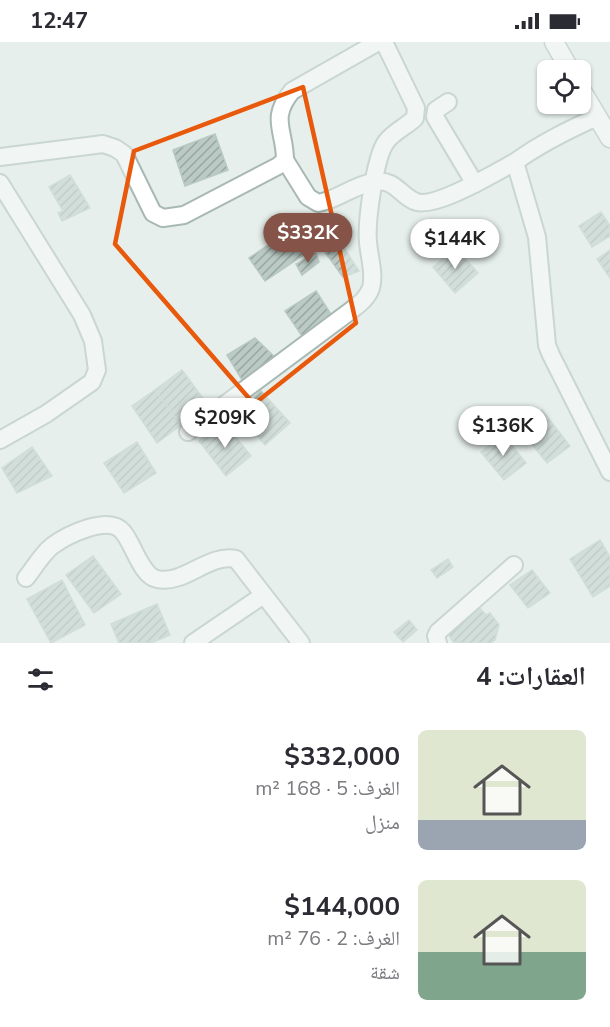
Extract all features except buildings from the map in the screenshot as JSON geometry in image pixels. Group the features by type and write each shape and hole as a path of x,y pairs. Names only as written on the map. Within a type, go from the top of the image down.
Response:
{"street":[{"path":"378,42 292,91 282,103 279,128 285,149 285,160 308,197 318,203 330,201 361,185 375,182 389,183 399,188 412,201 422,204 435,202 515,162 566,130 597,117"},
{"path":"188,432 366,298 371,288 372,277 368,216 380,155 387,140 415,118 416,108 384,42"},
{"path":"557,43 565,60"},
{"path":"448,102 436,110 435,117 474,184"},
{"path":"591,107 610,138"},
{"path":"0,157 103,144 115,148 124,154 153,213 163,218 184,215 278,166 285,160"},
{"path":"515,162 537,237 547,345 550,355 610,472"},
{"path":"0,183 82,315 93,341 97,370 92,382 46,414 0,440"},
{"path":"26,578 51,547 72,534 102,524 114,524 123,531 144,569 154,579 167,580 213,561 236,559 262,596 301,643"},
{"path":"438,643 436,636 438,632 514,565"},
{"path":"193,643 262,596"}],"highlighted area":[{"path":"303,87 356,323 254,404 115,244 134,151"}]}
